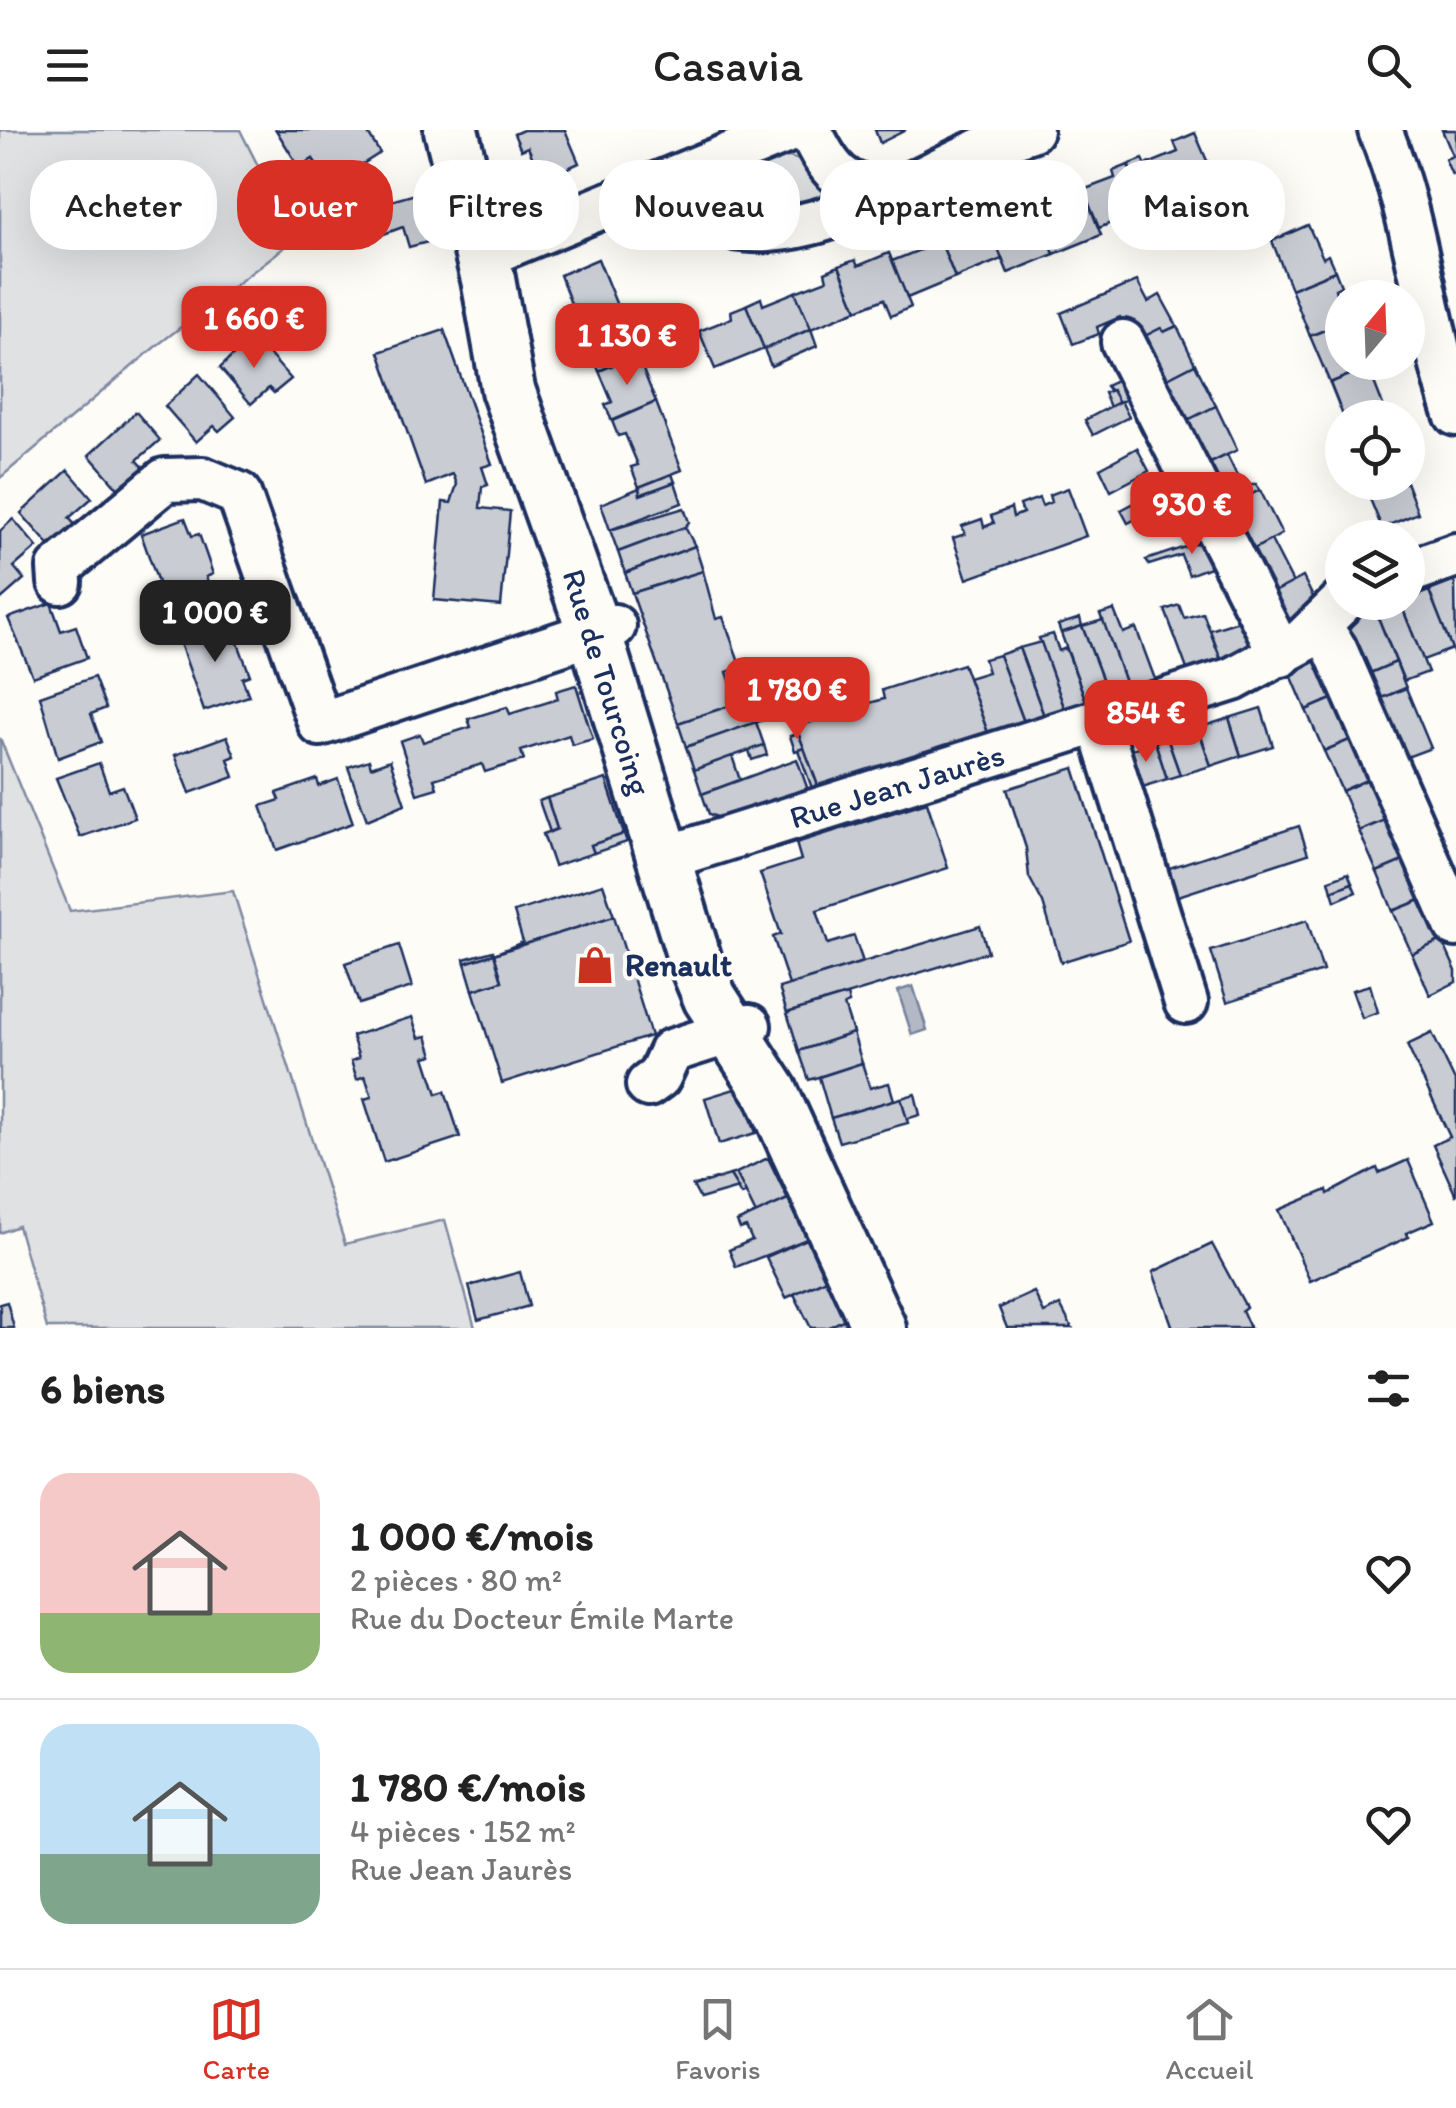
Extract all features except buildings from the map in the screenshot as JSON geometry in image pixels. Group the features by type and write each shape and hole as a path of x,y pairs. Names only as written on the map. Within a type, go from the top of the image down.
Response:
{"main road":[{"name":"Rue de Tourcoing","path":"451,130 483,256 539,392 604,630 677,854 740,1028 878,1328"}],"street":[{"path":"721,160 790,130"},
{"path":"810,130 827,160"},
{"path":"960,160 1031,130"},
{"path":"1380,130 1409,217 1430,328 1456,414"},
{"path":"483,256 599,212"},
{"path":"1123,342 1281,655"},
{"path":"60,582 60,568 151,488 178,476 238,494 320,724 604,630"},
{"path":"1425,566 1456,555"},
{"name":"Rue Jean Jaurès","path":"677,854 1233,679 1281,655 1325,619"},
{"path":"1332,620 1334,649 1456,924"},
{"path":"1100,723 1186,1002"},
{"path":"648,1085 659,1077 671,1051 740,1028"}],"shaded area":[{"path":"0,130 240,130 255,160 237,160 237,250 281,250 155,347 0,478"},
{"path":"774,155 798,160 762,160"},
{"path":"800,161 810,167 820,182 820,203 800,210"},
{"path":"0,738 70,911 233,891 345,1244 445,1220 475,1328 47,1328 18,1226 0,1233"},
{"path":"913,986 927,1030 912,1035 898,991"}],"place":[{"name":"Renault","path":"595,965"}]}
